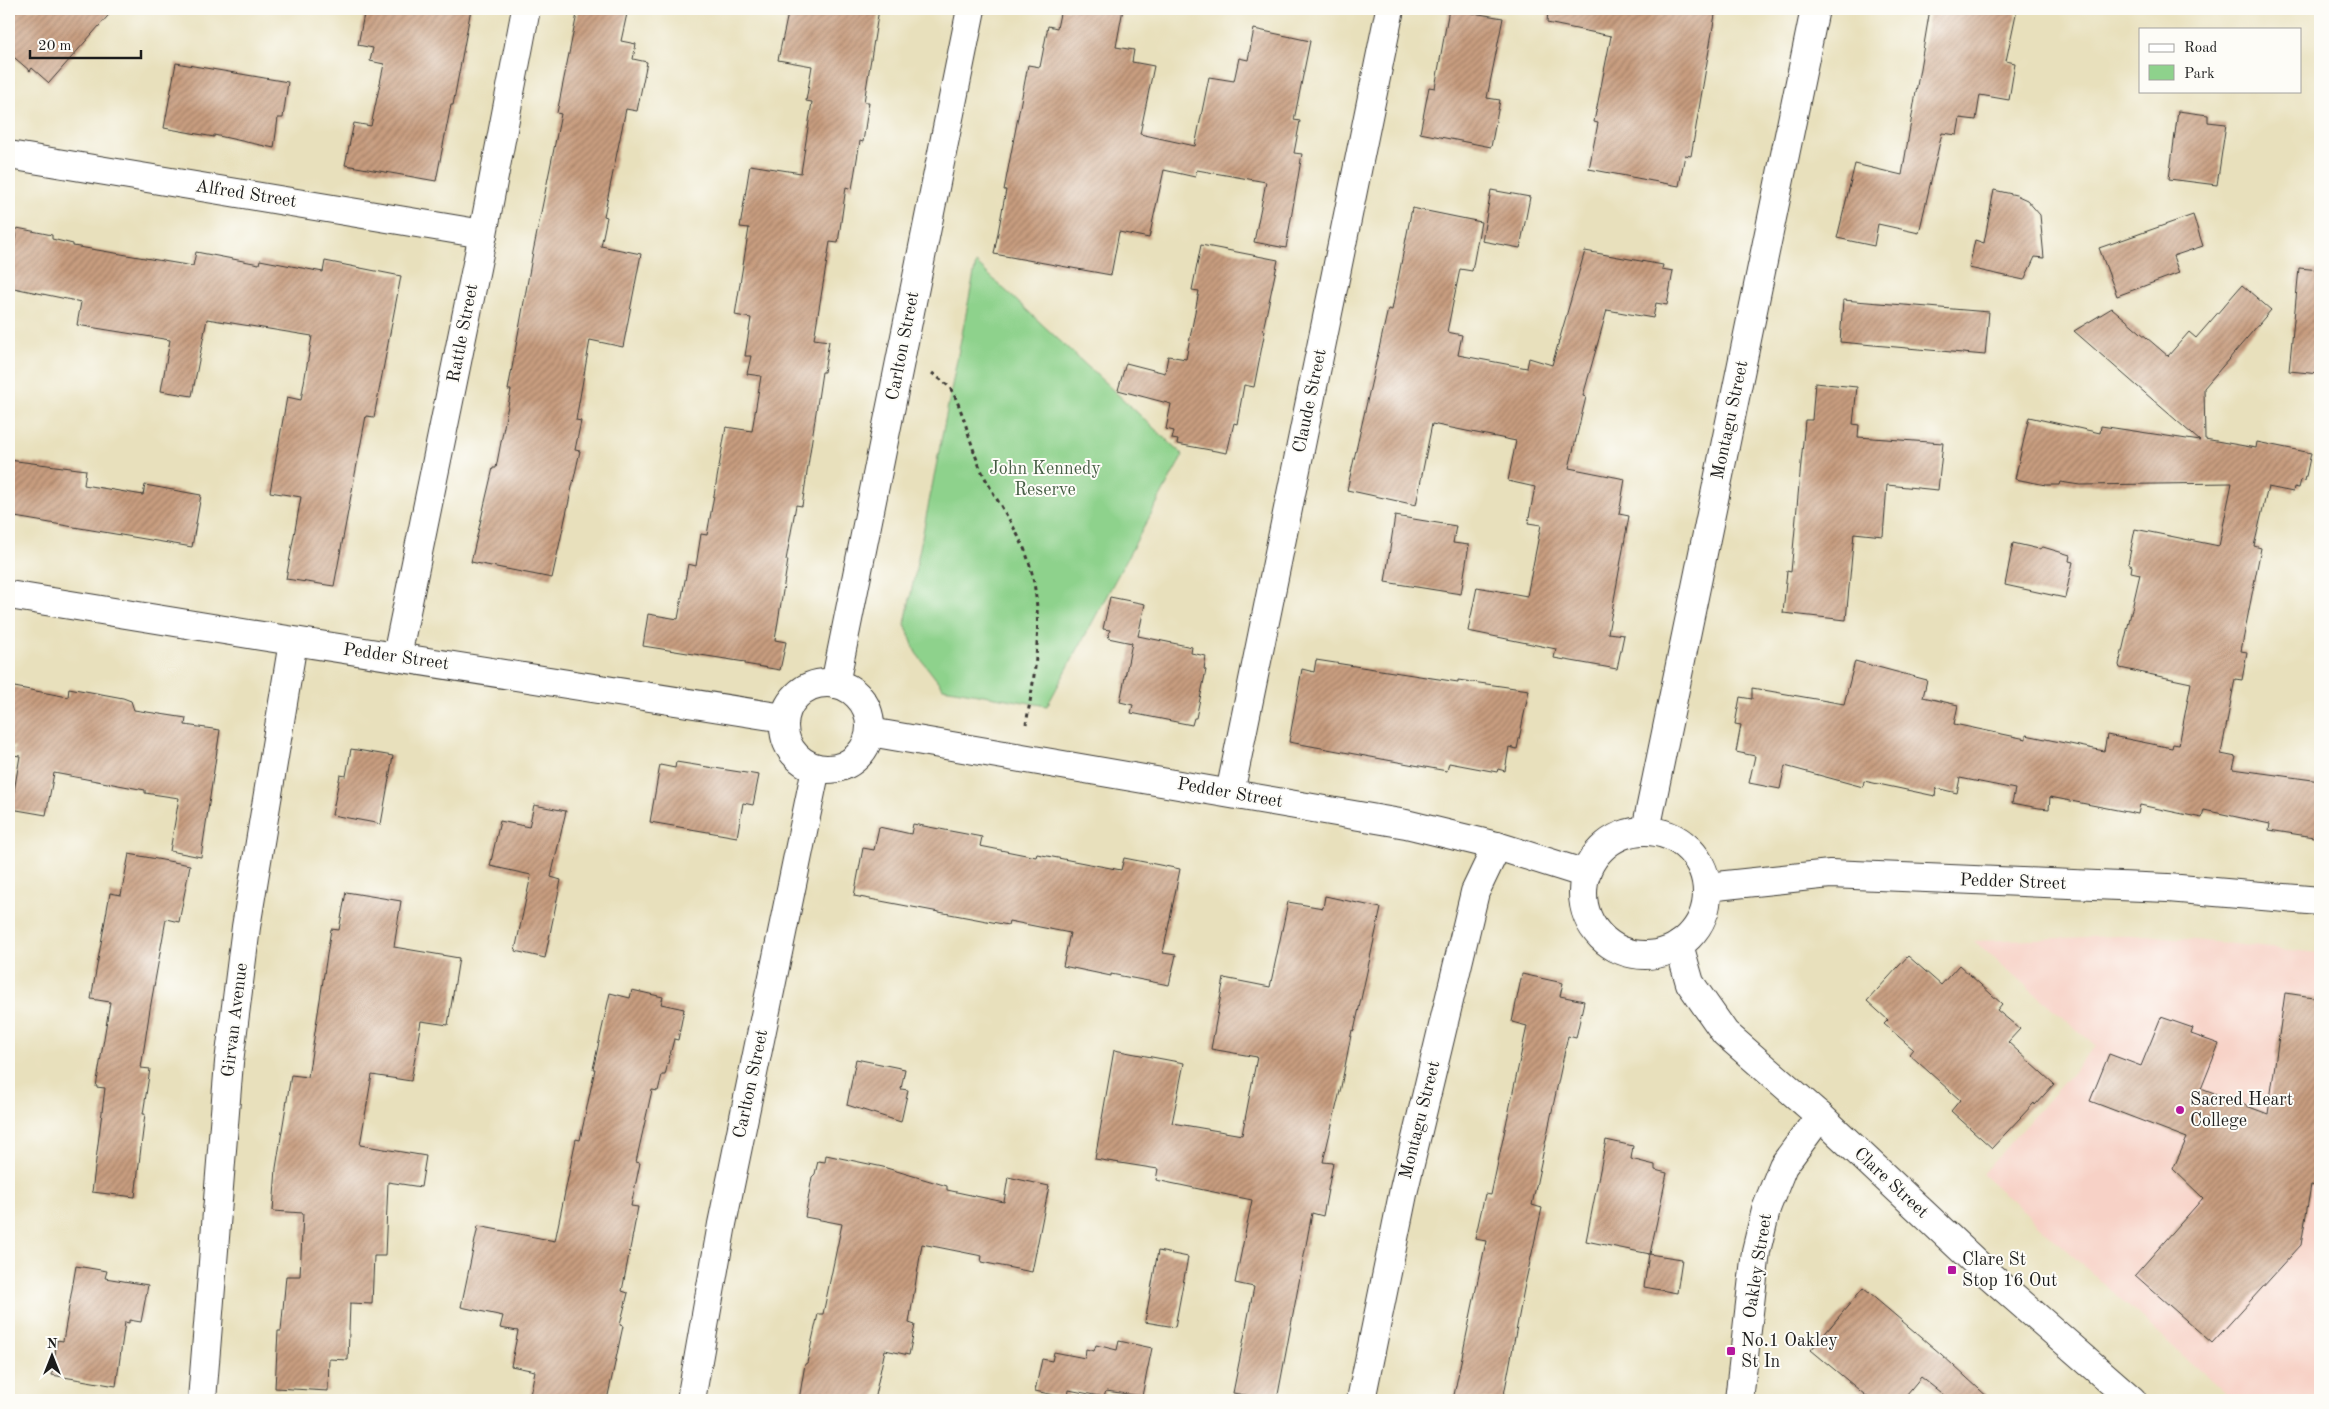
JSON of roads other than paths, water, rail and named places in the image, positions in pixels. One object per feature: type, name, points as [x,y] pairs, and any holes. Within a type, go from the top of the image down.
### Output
[{"type":"street","name":"Rattle Street","points":[[397,656],[483,234],[526,9]]},
{"type":"street","name":"Carlton Street","points":[[835,684],[971,9]]},
{"type":"street","name":"Claude Street","points":[[1230,793],[1390,9]]},
{"type":"street","name":"Montagu Street","points":[[1646,830],[1815,9]]},
{"type":"street","name":"Alfred Street","points":[[9,155],[483,234]]},
{"type":"street","name":"Pedder Street","points":[[9,595],[293,642],[397,656],[784,718]]},
{"type":"street","name":"Girvan Avenue","points":[[202,1400],[229,1062],[246,927],[293,642]]},
{"type":"street","points":[[835,684],[847,688],[858,696],[866,706],[870,719],[870,732],[864,749],[851,762],[828,770],[803,763],[794,754],[786,743],[783,731],[784,718],[787,707],[802,690],[813,685],[835,684]]},
{"type":"street","name":"Pedder Street","points":[[870,732],[1406,824],[1497,846],[1586,874]]},
{"type":"street","name":"Carlton Street","points":[[692,1400],[722,1224],[816,768]]},
{"type":"street","points":[[1646,830],[1664,834],[1680,842],[1693,854],[1702,869],[1707,887],[1706,903],[1701,920],[1691,934],[1679,945],[1661,953],[1642,955],[1624,951],[1607,942],[1594,928],[1585,911],[1582,893],[1586,874],[1594,856],[1609,842],[1626,834],[1646,830]]},
{"type":"street","name":"Montagu Street","points":[[1361,1400],[1404,1189],[1475,892],[1497,846]]},
{"type":"street","name":"Pedder Street","points":[[1707,887],[1830,874],[2168,888],[2320,901]]},
{"type":"street","name":"Clare Street","points":[[1679,945],[1690,984],[1725,1033],[1820,1116],[1989,1275],[2132,1400]]},
{"type":"street","name":"Oakley Street","points":[[1739,1400],[1756,1251],[1767,1206],[1783,1166],[1820,1116]]},
{"type":"place","name":"Sacred Heart College","points":[[2180,1110]]},
{"type":"place","name":"Clare St Stop 16 Out","points":[[1952,1270]]},
{"type":"place","name":"No.1 Oakley St In","points":[[1731,1351]]},
{"type":"park label","name":"John Kennedy Reserve","points":[[1045,479]]}]
